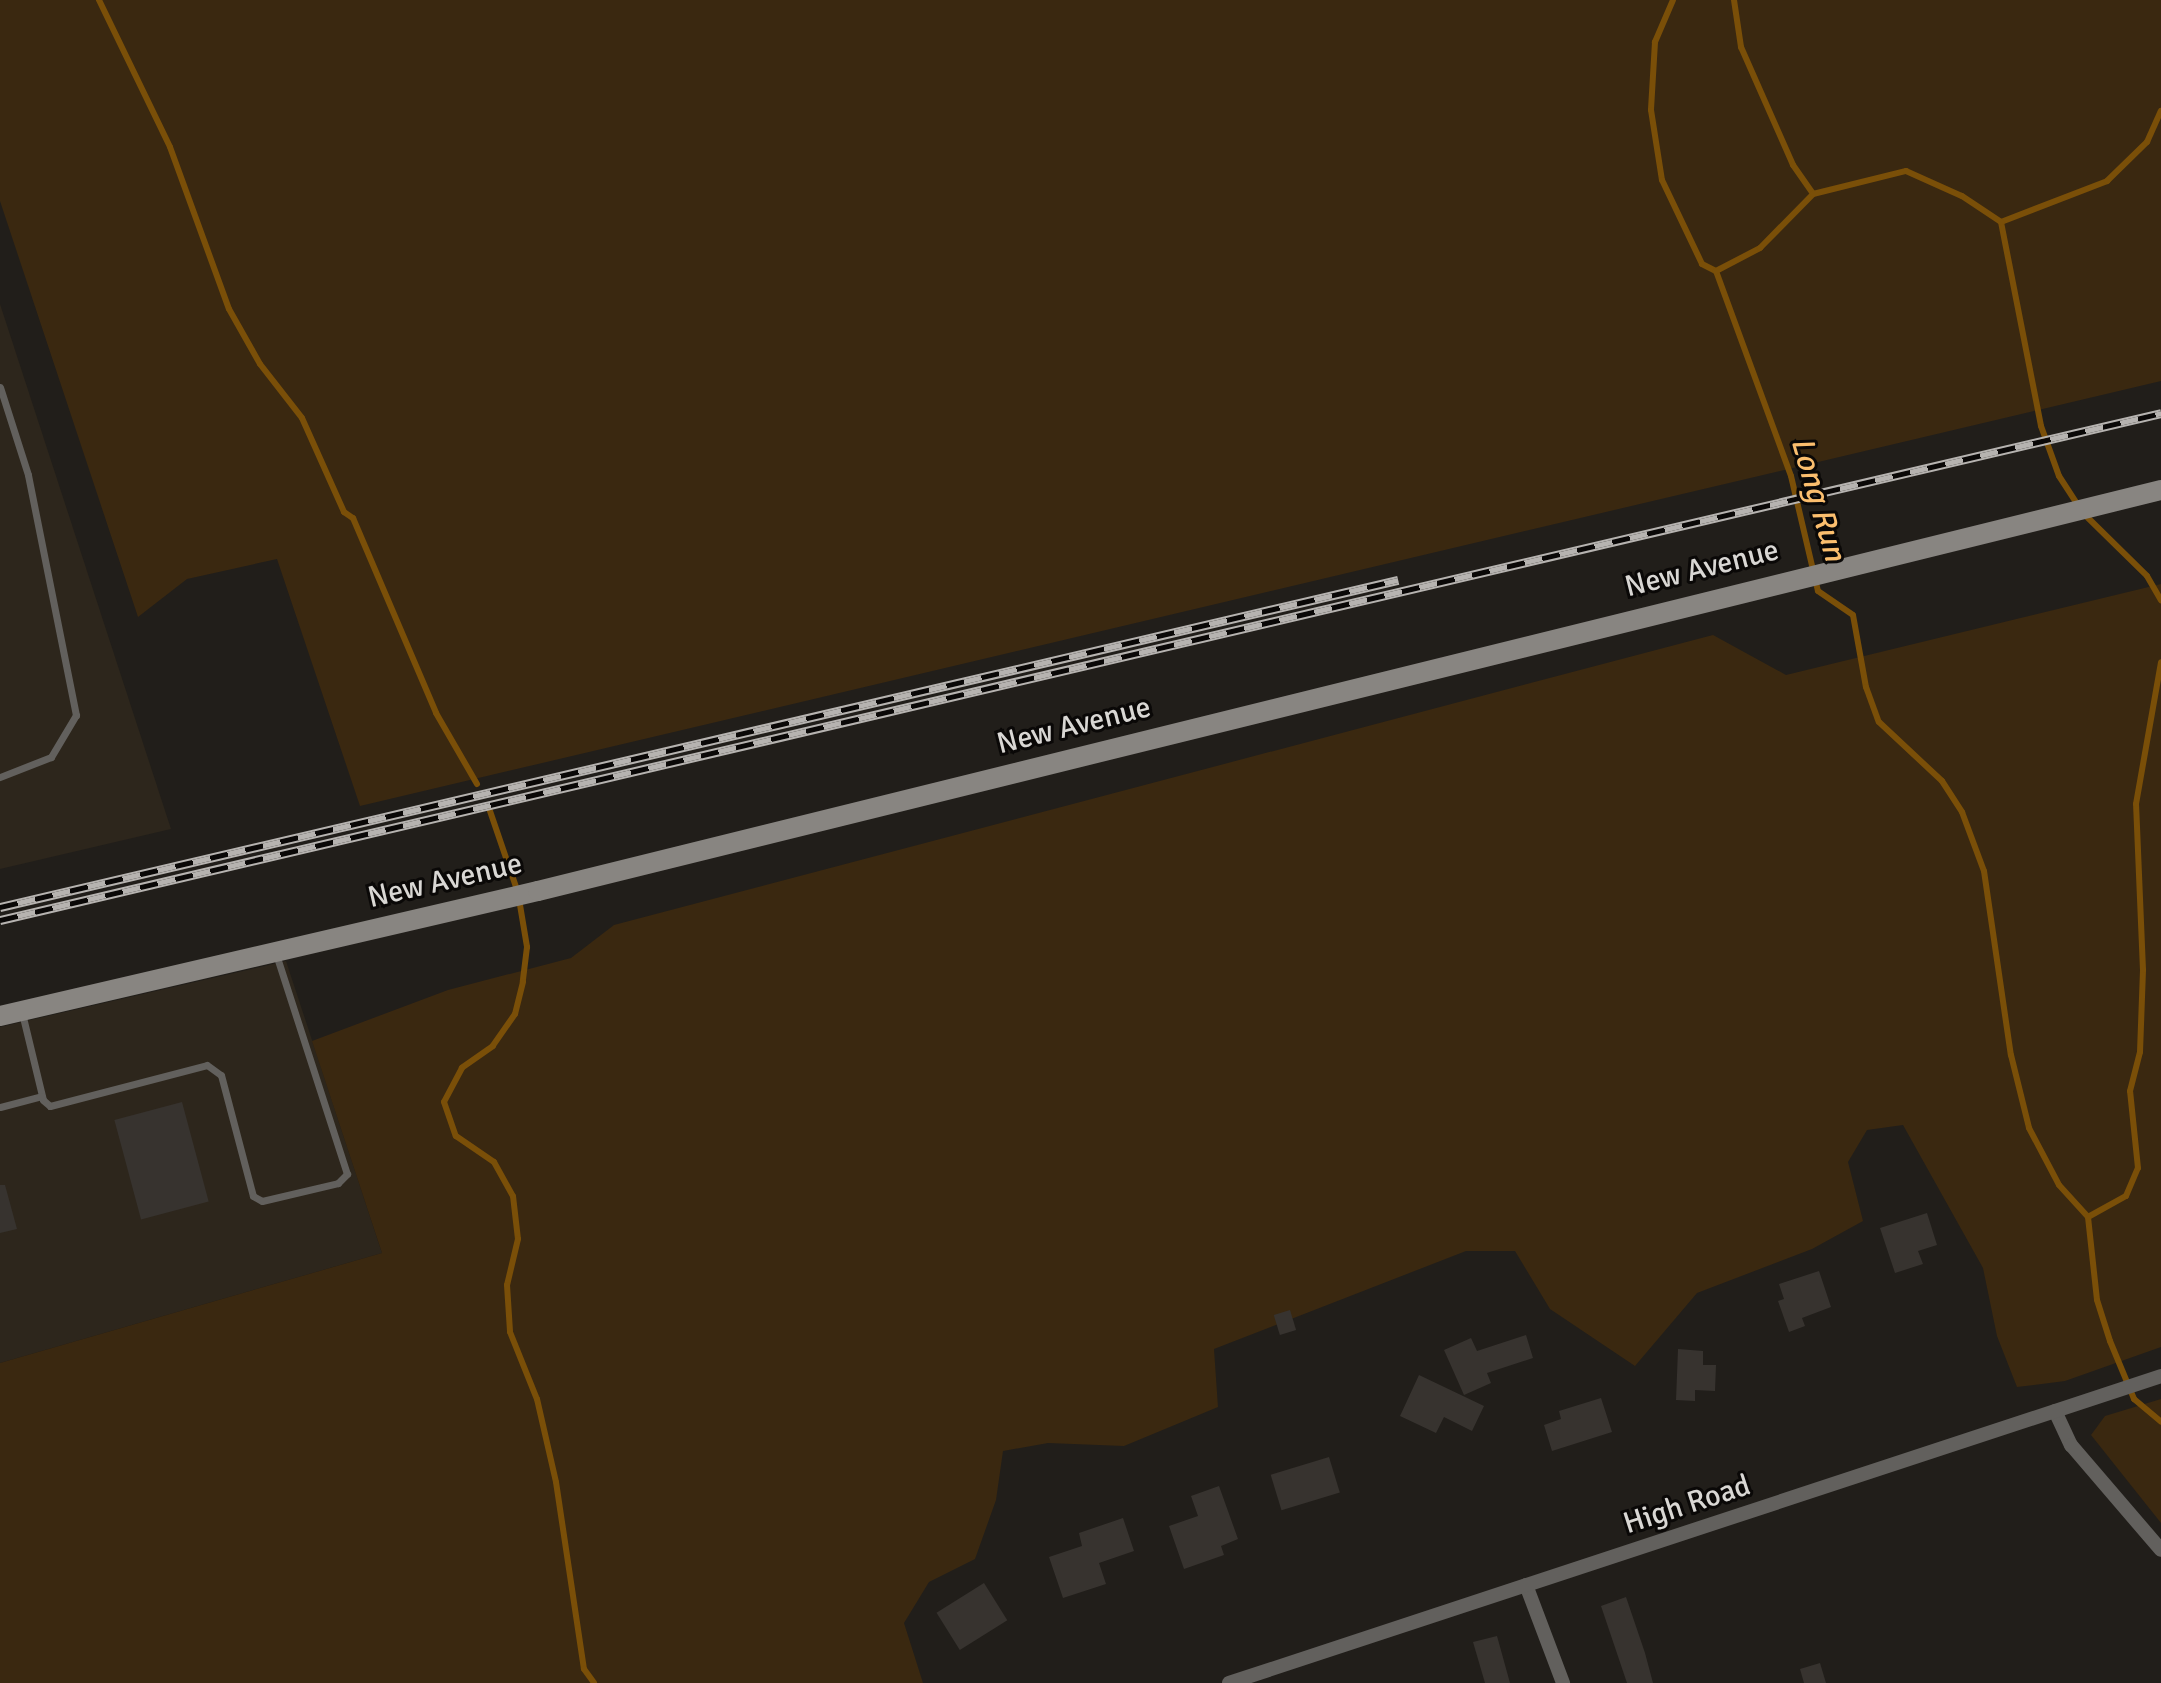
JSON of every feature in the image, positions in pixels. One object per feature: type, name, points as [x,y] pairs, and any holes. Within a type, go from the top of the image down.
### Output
[{"type":"main road","name":"New Avenue","points":[[0,1016],[506,898],[1767,583],[2161,490]]},
{"type":"street","name":"High Road","points":[[1229,1683],[2161,1376]]},
{"type":"street","points":[[2055,1411],[2071,1445],[2161,1550]]},
{"type":"street","points":[[1526,1585],[1563,1683]]},
{"type":"lane","points":[[0,387],[28,475],[76,715],[51,757],[0,777]]},
{"type":"lane","points":[[21,1011],[42,1096],[50,1106],[207,1065],[221,1075],[253,1196],[262,1201],[338,1183],[347,1174],[275,952]]},
{"type":"lane","points":[[0,1107],[42,1096]]},
{"type":"shaded area","points":[[0,0],[2161,0],[2161,381],[360,806],[277,559],[187,579],[138,617],[0,201]]},
{"type":"shaded area","points":[[0,304],[171,829],[0,869]]},
{"type":"shaded area","points":[[2161,584],[2161,1347],[2065,1381],[2017,1387],[1997,1336],[1983,1268],[1903,1125],[1867,1130],[1848,1162],[1863,1221],[1812,1249],[1697,1293],[1635,1366],[1550,1309],[1515,1251],[1466,1251],[1214,1349],[1218,1407],[1124,1446],[1048,1443],[1003,1451],[996,1500],[975,1559],[929,1582],[904,1623],[923,1683],[0,1683],[0,1363],[382,1253],[312,1041],[448,990],[571,958],[614,925],[1713,635],[1786,675]]},
{"type":"shaded area","points":[[286,961],[382,1253],[0,1363],[0,1027]]},
{"type":"shaded area","points":[[2161,1399],[2161,1523],[2091,1435],[2105,1416]]},
{"type":"building","points":[[182,1102],[209,1201],[141,1220],[114,1120]]},
{"type":"building","points":[[0,1185],[5,1185],[17,1229],[0,1233]]},
{"type":"building","points":[[1927,1213],[1937,1245],[1918,1251],[1923,1264],[1895,1273],[1880,1228]]},
{"type":"building","points":[[1819,1271],[1831,1307],[1802,1318],[1805,1326],[1789,1332],[1778,1301],[1784,1299],[1779,1284]]},
{"type":"building","points":[[1290,1310],[1296,1330],[1280,1335],[1274,1315]]},
{"type":"building","points":[[1526,1335],[1533,1358],[1487,1373],[1491,1383],[1464,1395],[1444,1350],[1471,1338],[1477,1351]]},
{"type":"building","points":[[1678,1349],[1703,1351],[1703,1365],[1716,1365],[1715,1391],[1695,1390],[1695,1401],[1676,1400]]},
{"type":"building","points":[[1419,1375],[1484,1406],[1472,1431],[1444,1417],[1436,1433],[1400,1416]]},
{"type":"building","points":[[1601,1398],[1612,1432],[1552,1451],[1544,1425],[1561,1419],[1559,1411]]},
{"type":"building","points":[[1329,1457],[1340,1492],[1281,1510],[1271,1475]]},
{"type":"building","points":[[1219,1486],[1238,1539],[1221,1546],[1224,1555],[1184,1569],[1169,1526],[1198,1516],[1191,1496]]},
{"type":"building","points":[[1123,1518],[1134,1551],[1099,1563],[1106,1584],[1063,1598],[1049,1557],[1082,1546],[1079,1533]]},
{"type":"building","points":[[984,1583],[1007,1620],[960,1650],[937,1613]]},
{"type":"building","points":[[1626,1597],[1653,1683],[1627,1683],[1601,1606]]},
{"type":"building","points":[[1497,1636],[1510,1683],[1485,1683],[1473,1642]]},
{"type":"building","points":[[1820,1663],[1826,1683],[1804,1683],[1800,1669]]},
{"type":"waterway","points":[[99,0],[170,147],[229,309],[260,364],[302,418],[344,512],[353,518],[436,713],[477,784]]},
{"type":"waterway","name":"Long Run","points":[[1673,0],[1655,42],[1651,110],[1662,180],[1702,264],[1716,271],[1791,476],[1818,591],[1853,615],[1866,687],[1879,722],[1942,781],[1962,812],[1984,871],[2011,1055],[2029,1128],[2059,1185],[2088,1217]]},
{"type":"waterway","points":[[1734,0],[1741,47],[1793,165],[1813,194]]},
{"type":"waterway","points":[[2001,222],[2107,181],[2147,142],[2161,111]]},
{"type":"waterway","points":[[1716,271],[1760,248],[1813,194],[1906,171],[1962,196],[2001,222]]},
{"type":"waterway","points":[[2001,222],[2041,426],[2059,476],[2078,505]]},
{"type":"waterway","points":[[2084,514],[2147,576],[2161,600]]},
{"type":"waterway","points":[[2088,1217],[2126,1196],[2138,1168],[2130,1091],[2140,1052],[2143,970],[2136,804],[2161,662]]},
{"type":"waterway","points":[[490,811],[518,893],[527,947],[523,982],[515,1014],[493,1046],[462,1068],[444,1102],[456,1136],[494,1162],[513,1196],[518,1239],[507,1285],[510,1332],[537,1399],[556,1482],[584,1669],[594,1683]]},
{"type":"waterway","name":"Long Run","points":[[2088,1217],[2097,1300],[2110,1341],[2134,1399],[2161,1422]]},
{"type":"railway","points":[[0,920],[2161,413]]},
{"type":"railway","points":[[0,907],[1398,580]]}]
